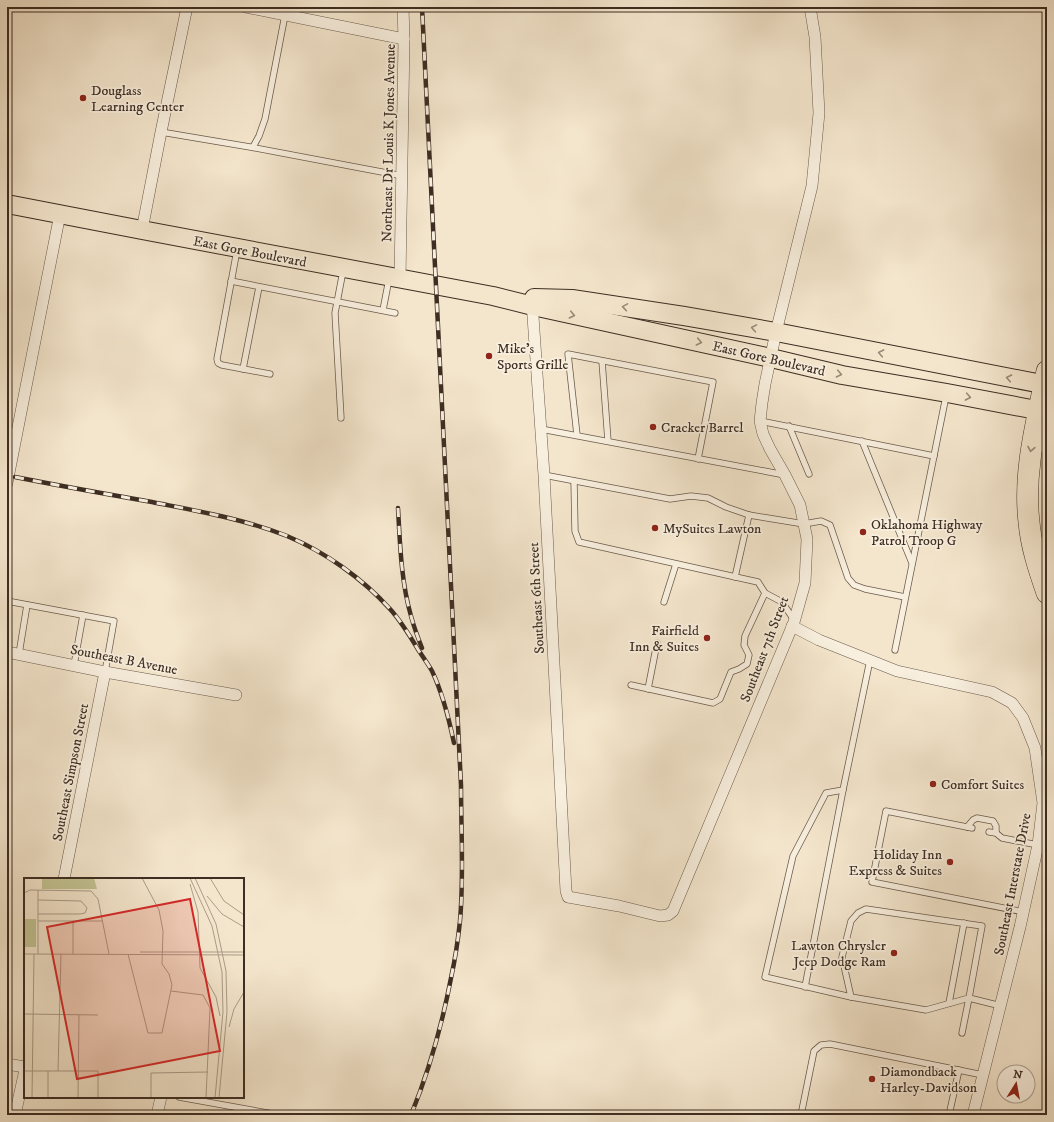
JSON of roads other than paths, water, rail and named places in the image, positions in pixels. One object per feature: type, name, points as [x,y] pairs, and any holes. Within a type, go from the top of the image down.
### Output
[{"type":"highway","points":[[1046,380],[1043,411],[1029,461],[1027,502],[1033,546],[1047,593]]},
{"type":"main road","name":"East Gore Boulevard","points":[[7,204],[395,278],[532,302],[842,375],[1043,411]]},
{"type":"main road","name":"East Gore Boulevard","points":[[532,302],[572,299],[776,332],[952,366],[1046,380]]},
{"type":"main road","points":[[947,393],[952,366]]},
{"type":"street","points":[[142,230],[187,7]]},
{"type":"street","points":[[246,7],[404,39]]},
{"type":"street","name":"Northeast Dr Louis K Jones Avenue","points":[[395,278],[402,176],[403,7]]},
{"type":"street","name":"Southeast 7th Street","points":[[660,916],[668,915],[673,911],[793,624],[805,583],[807,539],[800,505],[766,439],[760,421],[763,396],[776,332],[812,186],[819,113],[815,37],[810,7]]},
{"type":"street","points":[[7,484],[60,214]]},
{"type":"street","name":"Southeast 6th Street","points":[[532,302],[544,475],[566,891],[568,896],[660,916]]},
{"type":"street","name":"Southeast Interstate Drive","points":[[793,624],[818,640],[897,670],[992,692],[1012,703],[1023,718],[1035,748],[1043,802],[1038,845],[1024,912],[973,1115]]},
{"type":"street","name":"Southeast B Avenue","points":[[7,652],[105,672],[236,695]]},
{"type":"street","name":"Southeast Simpson Street","points":[[64,878],[105,672]]},
{"type":"street","points":[[7,1064],[24,1069]]},
{"type":"street","points":[[15,1115],[24,1074]]},
{"type":"street","points":[[157,1115],[161,1098]]},
{"type":"lane","points":[[253,147],[265,119],[284,15]]},
{"type":"lane","points":[[161,132],[253,147],[402,176]]},
{"type":"lane","points":[[238,248],[217,359],[218,363],[270,374]]},
{"type":"lane","points":[[341,418],[335,313],[344,268]]},
{"type":"lane","points":[[383,310],[395,278]]},
{"type":"lane","points":[[231,281],[395,313]]},
{"type":"lane","points":[[244,369],[259,286]]},
{"type":"lane","points":[[577,436],[568,354],[713,382],[698,459]]},
{"type":"lane","points":[[602,361],[608,441]]},
{"type":"lane","points":[[895,650],[947,393]]},
{"type":"lane","points":[[760,421],[934,456]]},
{"type":"lane","points":[[789,426],[810,474]]},
{"type":"lane","points":[[541,428],[785,475]]},
{"type":"lane","points":[[862,441],[912,563]]},
{"type":"lane","points":[[544,475],[670,499],[691,496],[708,498],[726,507],[749,514],[804,524],[820,521],[830,525],[848,578],[854,585],[865,589],[906,597]]},
{"type":"lane","points":[[574,481],[575,531],[579,542],[758,582],[765,593],[782,602],[793,624]]},
{"type":"lane","points":[[735,577],[749,514]]},
{"type":"lane","points":[[664,602],[676,564]]},
{"type":"lane","points":[[631,685],[714,703],[720,699],[731,672],[747,664],[748,654],[744,645],[745,636],[765,593]]},
{"type":"lane","points":[[7,601],[114,621],[105,672]]},
{"type":"lane","points":[[19,654],[27,604]]},
{"type":"lane","points":[[74,665],[83,615]]},
{"type":"lane","points":[[648,689],[657,644]]},
{"type":"lane","points":[[805,986],[870,660]]},
{"type":"lane","points":[[843,790],[826,793],[793,856],[765,977],[851,997],[926,1010],[969,998],[1001,1006]]},
{"type":"lane","points":[[996,833],[996,826],[993,822],[977,818],[973,820],[969,827],[886,811],[872,882],[1024,912]]},
{"type":"lane","points":[[989,832],[996,833],[1002,838],[1038,845]]},
{"type":"lane","points":[[851,997],[842,957],[851,921],[858,913],[866,909],[982,926],[962,1033]]},
{"type":"lane","points":[[949,1003],[964,923]]},
{"type":"lane","points":[[801,1115],[814,1051],[821,1045],[830,1044],[983,1075]]},
{"type":"lane","points":[[949,1115],[959,1070]]},
{"type":"lane","points":[[185,1098],[279,1115]]},
{"type":"railway","points":[[411,1115],[429,1065],[447,996],[459,928],[462,870],[461,785],[422,7]]},
{"type":"railway","points":[[15,477],[152,502],[237,520],[287,536],[329,558],[355,576],[379,598],[390,609],[405,629],[436,680],[445,707],[454,743]]},
{"type":"railway","points":[[398,508],[405,589],[412,620],[422,648]]},
{"type":"place","name":"Douglass Learning Center","points":[[83,98]]},
{"type":"place","name":"Mike's Sports Grille","points":[[489,356]]},
{"type":"place","name":"Cracker Barrel","points":[[653,427]]},
{"type":"place","name":"MySuites Lawton","points":[[655,528]]},
{"type":"place","name":"Oklahoma Highway Patrol Troop G","points":[[863,532]]},
{"type":"place","name":"Fairfield Inn & Suites","points":[[707,638]]},
{"type":"place","name":"Comfort Suites","points":[[933,784]]},
{"type":"place","name":"Holiday Inn Express & Suites","points":[[950,862]]},
{"type":"place","name":"Lawton Chrysler Jeep Dodge Ram","points":[[894,953]]},
{"type":"place","name":"Diamondback Harley-Davidson","points":[[872,1079]]}]
